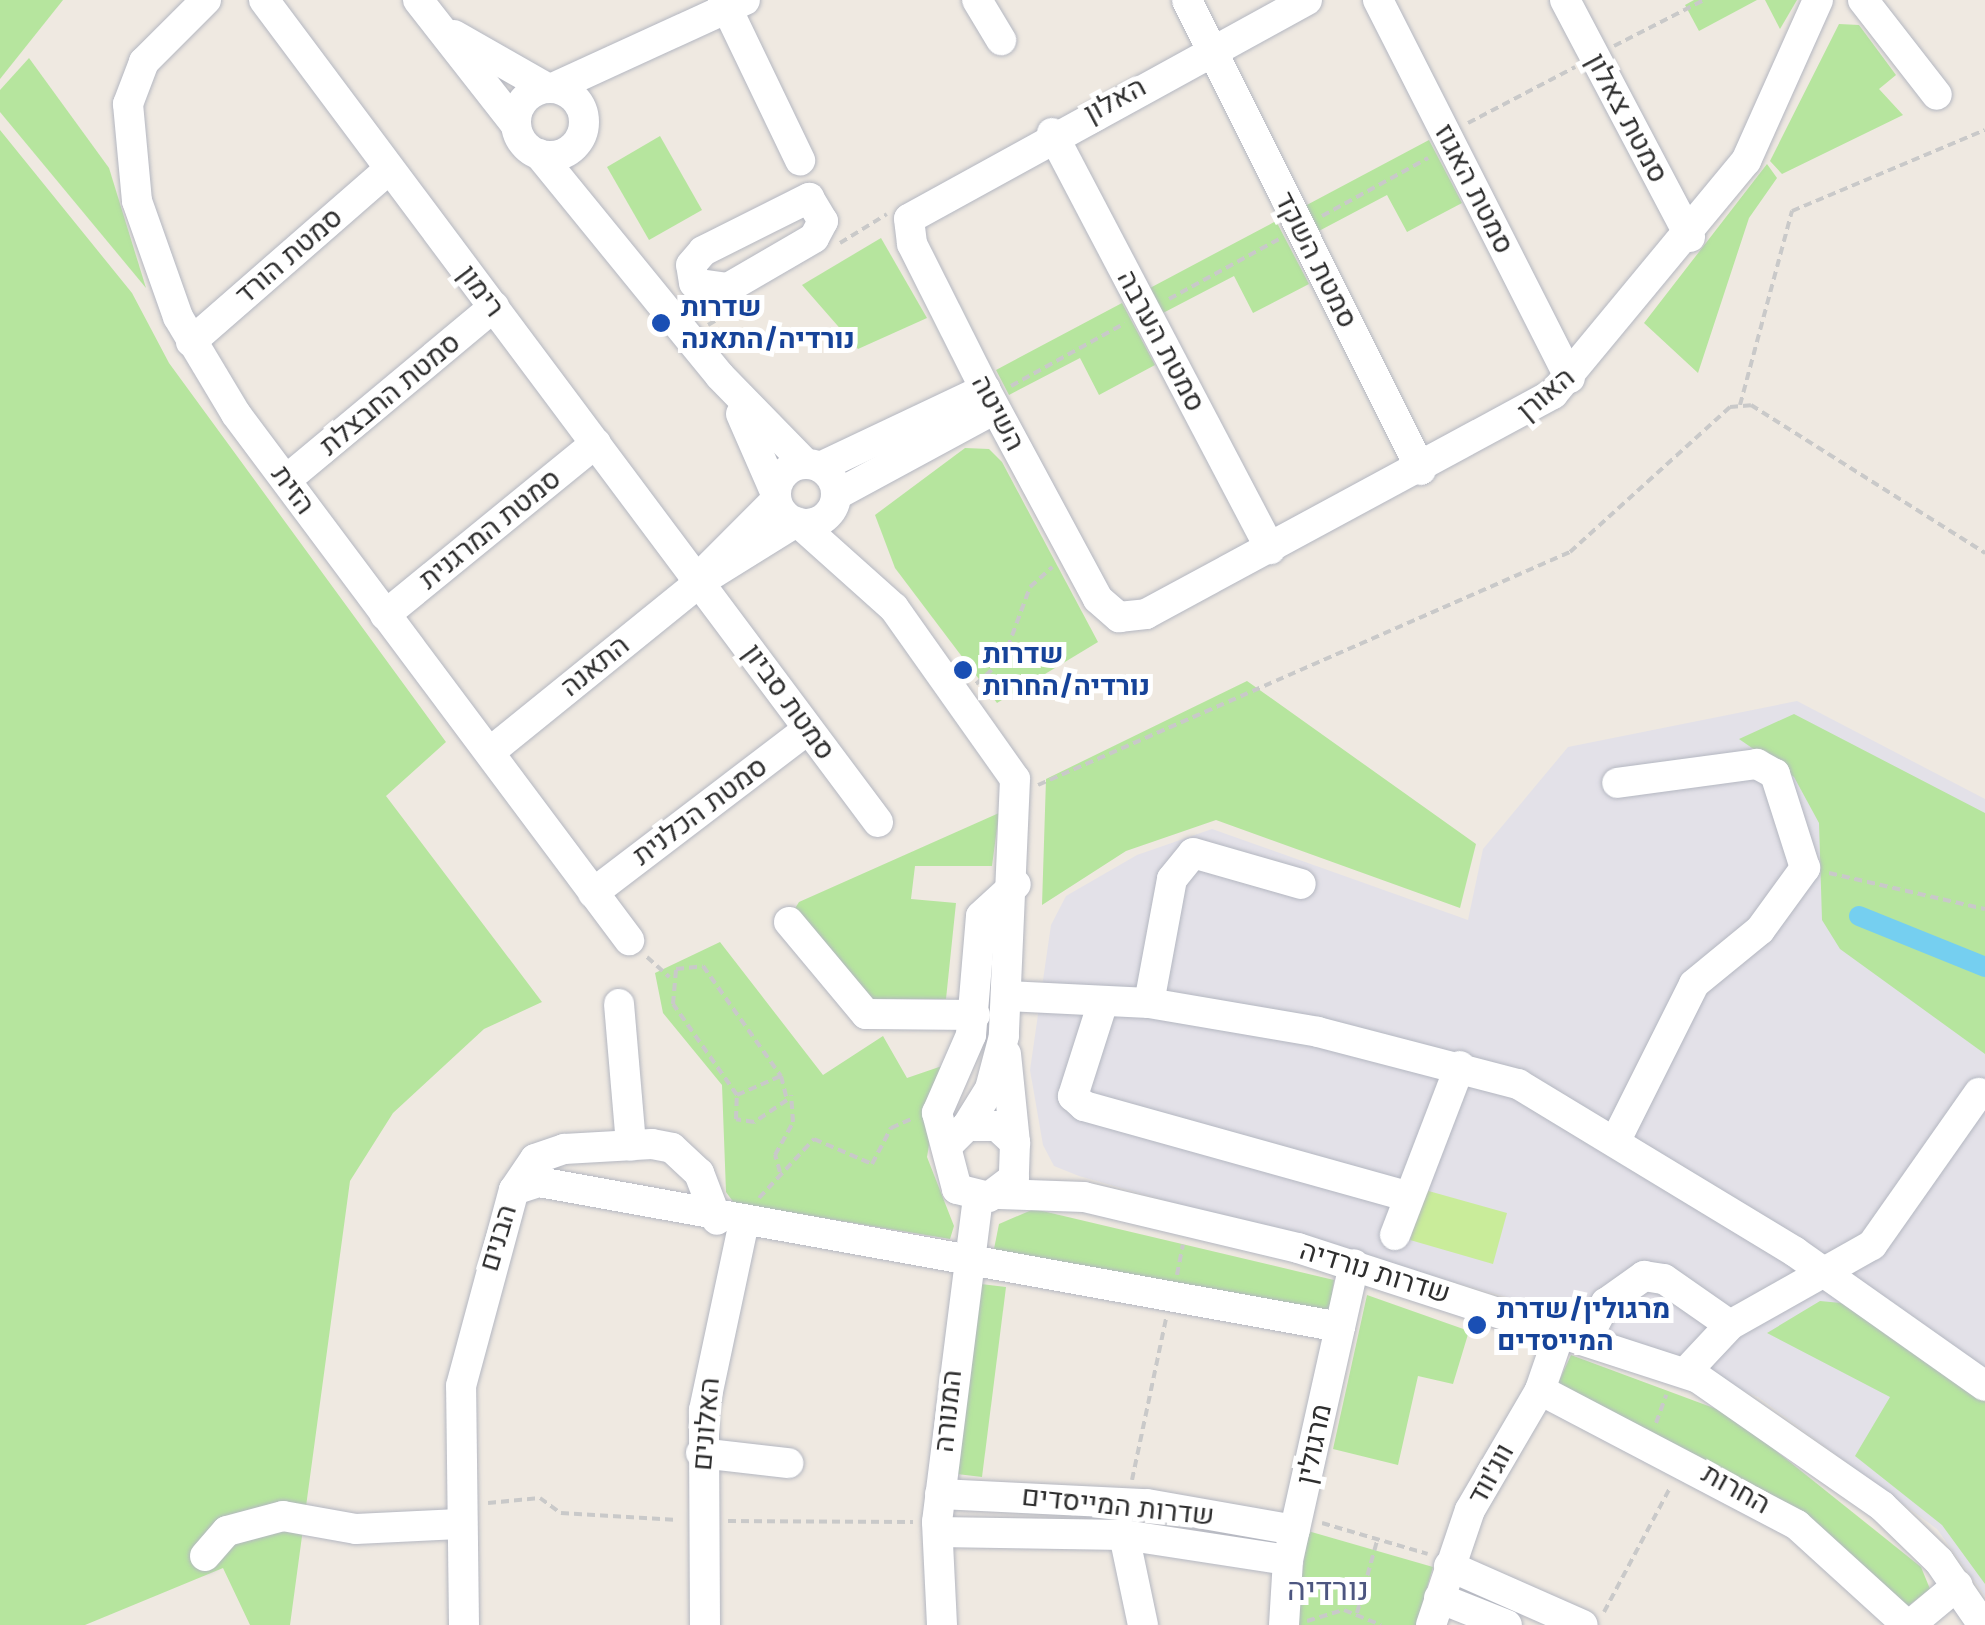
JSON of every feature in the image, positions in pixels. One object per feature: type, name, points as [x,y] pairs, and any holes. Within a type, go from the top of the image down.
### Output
[{"type":"street","name":"הזית","points":[[206,0],[144,62],[128,104],[137,201],[191,342],[384,615],[628,940]]},
{"type":"street","name":"רימון","points":[[264,0],[700,581]]},
{"type":"street","points":[[976,0],[1001,40]]},
{"type":"street","name":"סמטת השקד","points":[[1187,0],[1421,470]]},
{"type":"street","name":"האלון","points":[[925,203],[1308,0]]},
{"type":"street","name":"סמטת האגוז","points":[[1378,0],[1570,378]]},
{"type":"street","name":"סמטת צאלון","points":[[1565,0],[1690,237]]},
{"type":"street","name":"האורן","points":[[1119,617],[1146,614],[1421,470],[1528,413],[1570,378],[1690,237],[1762,136],[1818,0]]},
{"type":"street","points":[[1862,0],[1937,95]]},
{"type":"street","points":[[516,125],[524,100],[620,63],[732,3],[800,160]]},
{"type":"street","points":[[425,9],[550,88],[572,96],[583,128],[585,169],[615,239]]},
{"type":"street","points":[[425,9],[516,125],[615,239],[720,376],[813,466],[835,498],[894,608],[1007,760],[1018,794],[1016,884],[1004,1036],[990,1089],[957,1136],[949,1180],[989,1196]]},
{"type":"street","points":[[540,154],[569,149],[620,63]]},
{"type":"street","name":"סמטת הערבה","points":[[1052,133],[1270,549]]},
{"type":"street","name":"סמטת הורד","points":[[191,342],[388,170]]},
{"type":"street","points":[[633,267],[665,270],[793,200],[816,204],[820,234],[728,288],[705,309],[697,348]]},
{"type":"street","name":"השיטה","points":[[925,203],[906,230],[990,398],[1076,556],[1119,617]]},
{"type":"street","points":[[696,256],[694,283],[728,288]]},
{"type":"street","name":"סמטת החבצלת","points":[[286,480],[494,307]]},
{"type":"street","points":[[720,376],[787,510],[894,608]]},
{"type":"street","points":[[787,510],[781,476],[990,398]]},
{"type":"street","points":[[787,510],[818,521],[835,498],[990,398]]},
{"type":"street","name":"סמטת המרגנית","points":[[384,615],[596,443]]},
{"type":"street","name":"התאנה","points":[[490,752],[787,510]]},
{"type":"street","name":"סמטת סביון","points":[[700,581],[878,822]]},
{"type":"street","name":"סמטת הכלנית","points":[[593,893],[808,728]]},
{"type":"street","points":[[1616,1140],[1694,984],[1760,930],[1805,868],[1775,774],[1757,764],[1618,782]]},
{"type":"street","points":[[1149,1003],[1172,879],[1192,853],[1300,884]]},
{"type":"street","points":[[957,1136],[938,1114],[974,1014],[981,916],[1016,884]]},
{"type":"street","points":[[789,922],[866,1014],[974,1014]]},
{"type":"street","points":[[1007,996],[1149,1003],[1460,1066],[1550,1098],[1824,1274],[1985,1386]]},
{"type":"street","points":[[1103,1002],[1073,1096],[1084,1106],[1403,1196]]},
{"type":"street","points":[[620,1004],[631,1145]]},
{"type":"street","points":[[1004,1036],[1017,1149]]},
{"type":"street","points":[[1395,1234],[1403,1196],[1426,1170],[1460,1066]]},
{"type":"street","points":[[1680,1372],[1730,1325],[1824,1274],[1890,1228],[1979,1094]]},
{"type":"street","name":"שדרות נורדיה","points":[[957,1136],[997,1126],[1039,1178],[1084,1197],[1354,1264],[1574,1333],[1680,1372],[1840,1472],[1958,1585],[1983,1625]]},
{"type":"street","points":[[514,1190],[535,1159],[631,1145],[672,1148],[738,1217]]},
{"type":"street","name":"המנורה","points":[[942,1625],[940,1494],[966,1264],[989,1196],[1017,1149]]},
{"type":"street","name":"הבנים","points":[[464,1625],[458,1524],[461,1386],[514,1190],[539,1182],[738,1217],[966,1264]]},
{"type":"street","name":"שדרות נורדיה","points":[[989,1196],[1084,1197]]},
{"type":"street","name":"האלונים","points":[[705,1625],[701,1453],[708,1372],[738,1217]]},
{"type":"street","points":[[966,1264],[1340,1328]]},
{"type":"street","name":"מרגולין","points":[[1284,1625],[1294,1535],[1354,1264]]},
{"type":"street","name":"ווג'ווד","points":[[1435,1611],[1450,1564],[1492,1466],[1574,1333],[1606,1303],[1644,1276],[1664,1279],[1730,1325]]},
{"type":"street","name":"החרות","points":[[1540,1390],[1649,1442],[1797,1525],[1909,1625]]},
{"type":"street","points":[[701,1453],[788,1463]]},
{"type":"street","name":"שדרות המייסדים","points":[[940,1494],[1128,1502],[1294,1535]]},
{"type":"street","points":[[205,1556],[227,1531],[283,1516],[356,1529],[458,1524]]},
{"type":"street","name":"שדרות המייסדים","points":[[938,1532],[1294,1535]]},
{"type":"street","points":[[1124,1536],[1143,1625]]},
{"type":"street","points":[[1450,1564],[1582,1625]]},
{"type":"street","points":[[1909,1625],[1958,1585]]},
{"type":"street","points":[[1435,1611],[1507,1625]]},
{"type":"path","points":[[1018,794],[1570,552],[1740,406],[1792,211],[1985,130]]},
{"type":"path","points":[[990,398],[1452,145]]},
{"type":"path","points":[[1740,406],[1752,405],[1985,552]]},
{"type":"path","points":[[962,698],[1002,660],[1040,572],[1076,556]]},
{"type":"path","points":[[1805,868],[1985,908]]},
{"type":"path","points":[[628,940],[669,977],[672,1004],[736,1095]]},
{"type":"path","points":[[669,977],[687,964],[704,966],[790,1090],[793,1122],[774,1155],[780,1172]]},
{"type":"path","points":[[781,1076],[736,1095],[731,1111],[745,1123],[780,1106],[790,1090]]},
{"type":"path","points":[[738,1217],[814,1139],[872,1164],[899,1121],[938,1114]]},
{"type":"path","points":[[1128,1502],[1188,1221]]},
{"type":"path","points":[[1649,1442],[1680,1372]]},
{"type":"path","points":[[1597,1625],[1684,1461]]},
{"type":"path","points":[[1294,1535],[1378,1539],[1450,1564]]},
{"type":"path","points":[[1357,1613],[1378,1539]]},
{"type":"path","points":[[1294,1625],[1357,1613],[1381,1625]]},
{"type":"shaded area","points":[[1797,701],[1985,799],[1985,1596],[1937,1529],[1758,1397],[1556,1311],[1079,1176],[1054,1166],[1043,1145],[1030,1070],[1051,925],[1066,896],[1137,855],[1212,829],[1468,920],[1483,849],[1568,747]]},
{"type":"green space","points":[[0,0],[63,0],[0,79]]},
{"type":"green space","points":[[1694,0],[1757,0],[1699,31],[1685,5]]},
{"type":"green space","points":[[1765,0],[1797,0],[1780,29]]},
{"type":"green space","points":[[1839,24],[1859,25],[1896,75],[1879,89],[1903,115],[1782,174],[1770,161]]},
{"type":"green space","points":[[29,58],[109,168],[146,288],[0,112],[0,90]]},
{"type":"green space","points":[[0,130],[132,293],[169,363],[446,742],[386,796],[542,1002],[484,1029],[393,1113],[350,1181],[290,1625],[250,1625],[223,1568],[85,1625],[0,1625]]},
{"type":"green space","points":[[660,136],[702,210],[649,240],[607,167]]},
{"type":"green space","points":[[1429,140],[1462,203],[1407,232],[1387,195],[1317,232],[1303,207]]},
{"type":"green space","points":[[1767,164],[1777,178],[1749,218],[1698,373],[1644,323]]},
{"type":"green space","points":[[1276,221],[1309,284],[1253,313],[1234,276],[1163,313],[1150,288]]},
{"type":"green space","points":[[881,238],[927,318],[858,349],[802,285]]},
{"type":"green space","points":[[1122,303],[1155,365],[1099,395],[1080,358],[1009,395],[996,370]]},
{"type":"green space","points":[[965,448],[989,449],[1002,462],[1098,642],[997,703],[895,568],[875,515]]},
{"type":"green space","points":[[1247,681],[1476,844],[1460,908],[1216,820],[1126,851],[1042,905],[1046,779]]},
{"type":"green space","points":[[1794,714],[1985,813],[1985,1054],[1840,949],[1822,920],[1819,823],[1794,777],[1739,739]]},
{"type":"green space","points":[[999,813],[992,866],[915,866],[911,899],[956,903],[946,999],[870,999],[794,910],[799,902]]},
{"type":"green space","points":[[720,942],[823,1075],[883,1036],[907,1078],[942,1066],[927,1157],[954,1226],[950,1239],[734,1203],[726,1192],[722,1085],[663,1013],[655,973]]},
{"type":"green space","points":[[1425,1190],[1507,1213],[1493,1264],[1410,1240]]},
{"type":"green space","points":[[1034,1209],[1334,1280],[1329,1315],[992,1259],[999,1224]]},
{"type":"green space","points":[[981,1284],[1006,1287],[982,1477],[957,1474]]},
{"type":"green space","points":[[1367,1295],[1469,1331],[1453,1384],[1418,1376],[1398,1465],[1333,1449]]},
{"type":"green space","points":[[1820,1301],[1841,1303],[1985,1399],[1985,1584],[1942,1525],[1855,1456],[1890,1397],[1767,1333]]},
{"type":"green space","points":[[1571,1355],[1730,1414],[1921,1567],[1930,1589],[1903,1610],[1556,1388]]},
{"type":"green space","points":[[1308,1531],[1433,1567],[1416,1625],[1295,1625]]},
{"type":"waterway","points":[[1859,916],[1985,967]]},
{"type":"place","name":"שדרות נורדיה/התאנה","points":[[661,323]]},
{"type":"place","name":"שדרות נורדיה/החרות","points":[[963,670]]},
{"type":"place","name":"מרגולין/שדרת המייסדים","points":[[1477,1325]]},
{"type":"district","name":"נורדיה","points":[[1328,1589]]}]
